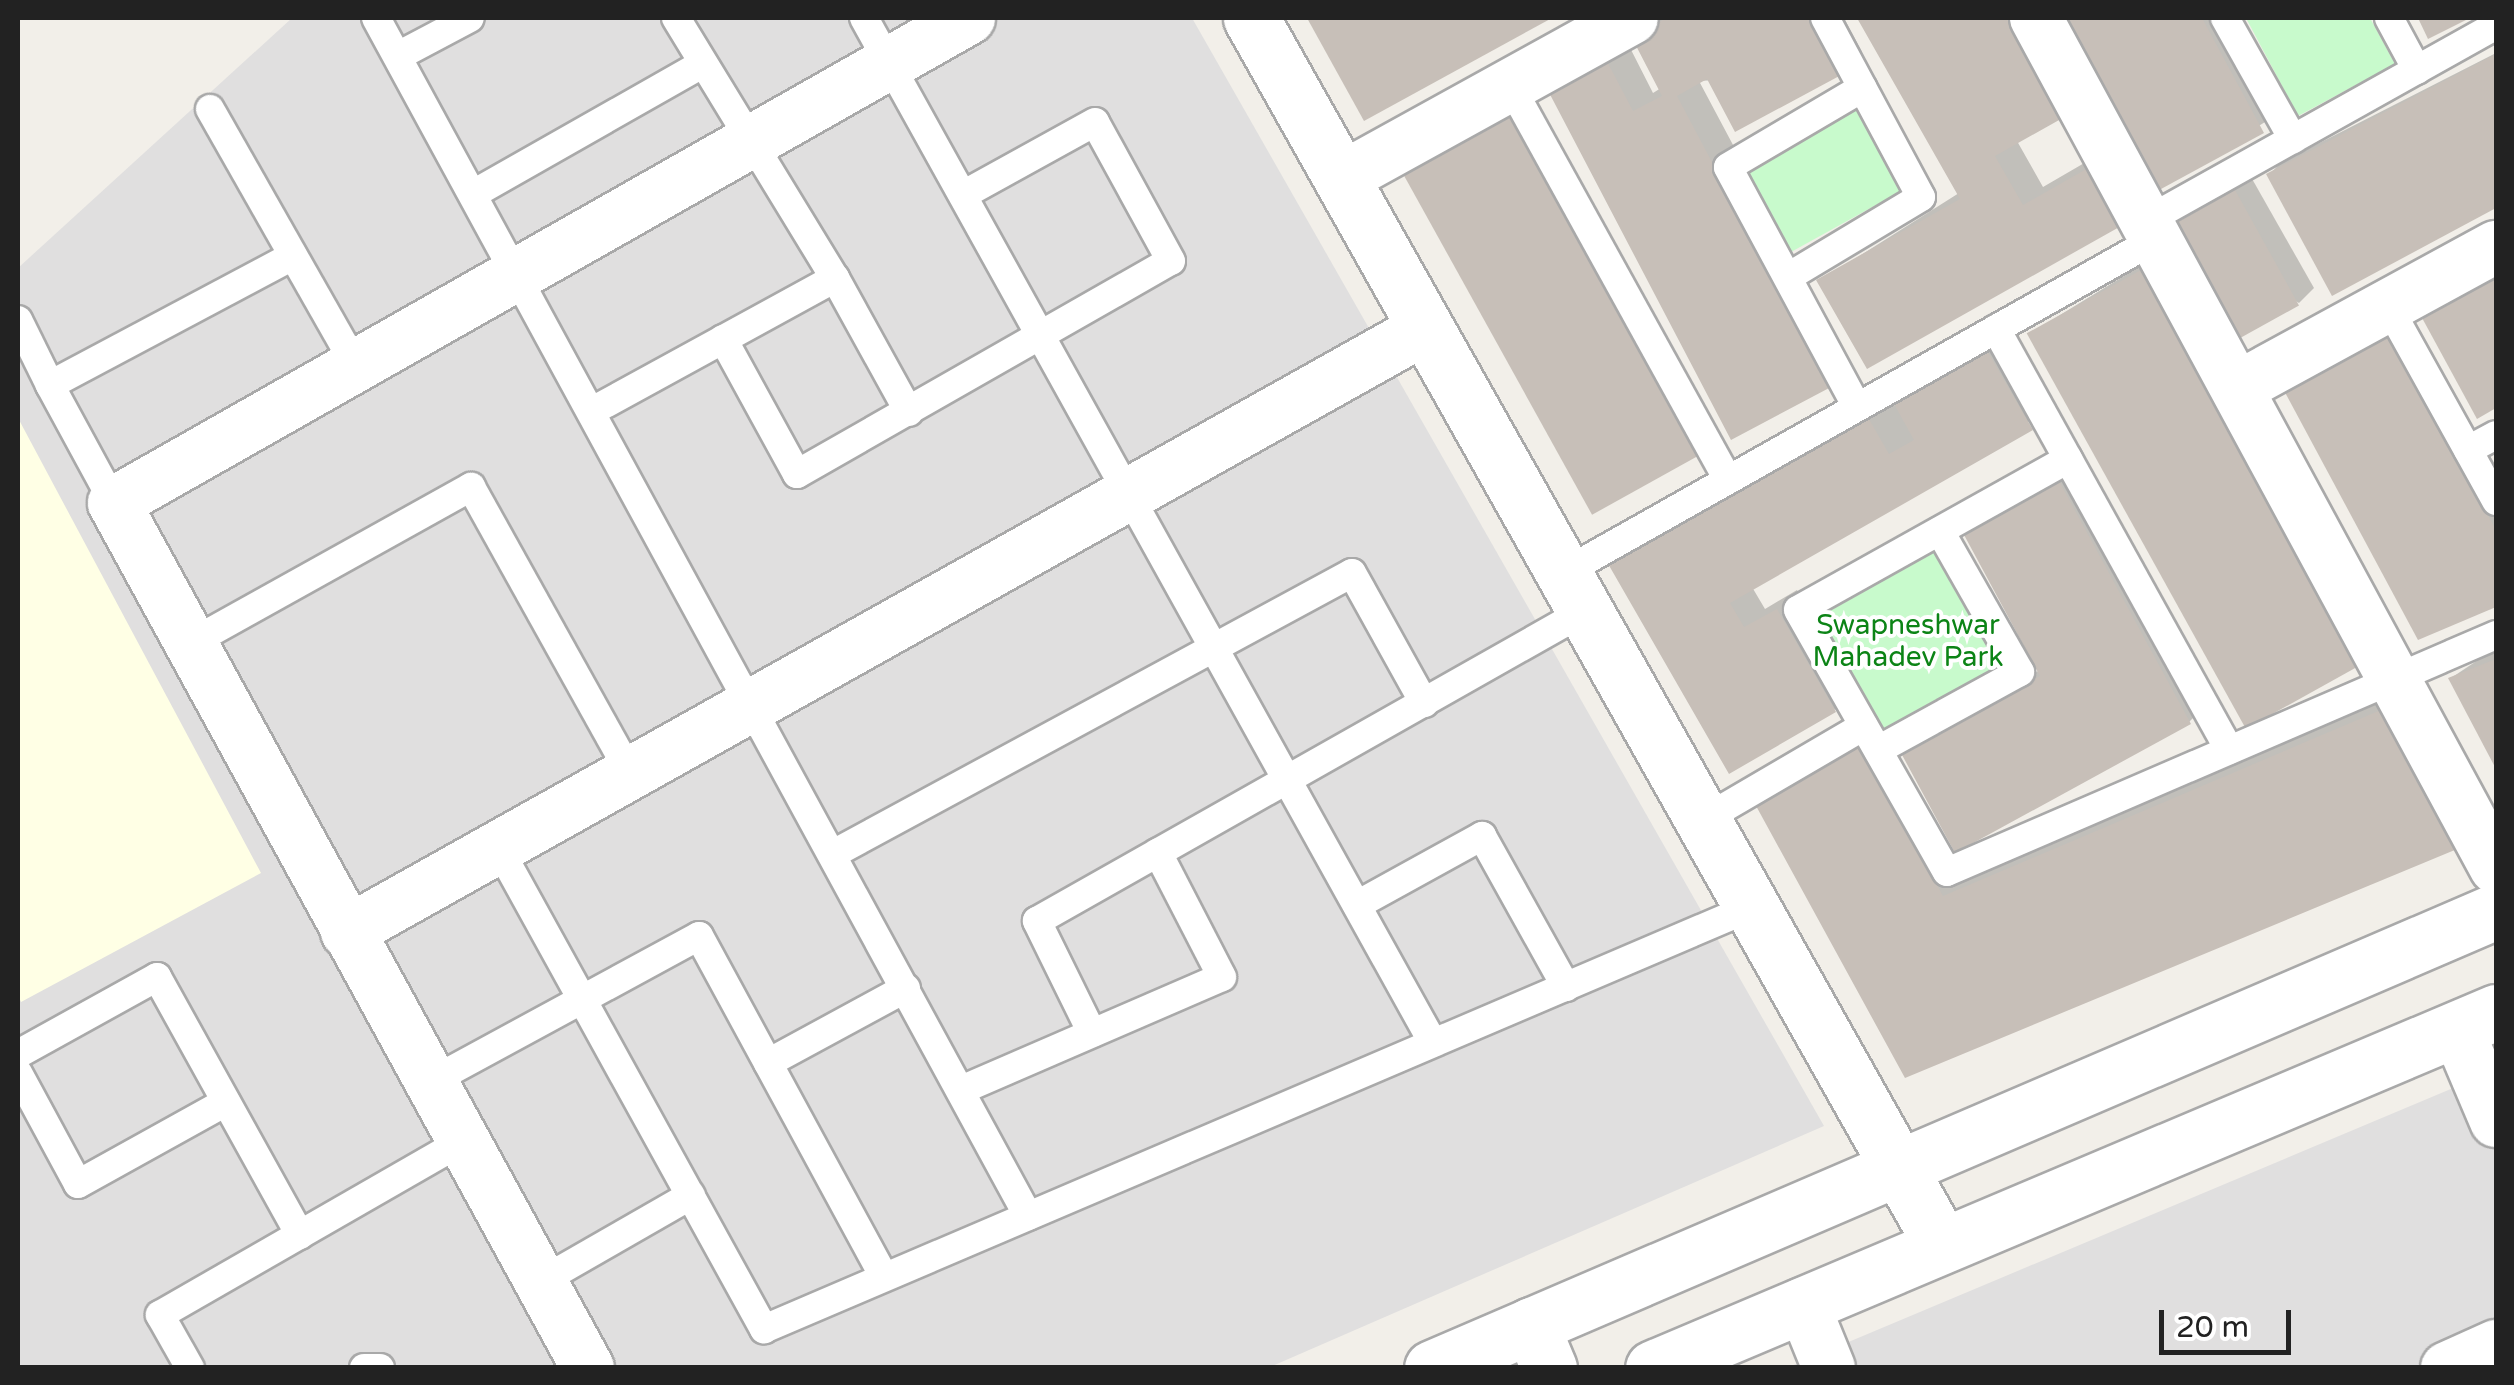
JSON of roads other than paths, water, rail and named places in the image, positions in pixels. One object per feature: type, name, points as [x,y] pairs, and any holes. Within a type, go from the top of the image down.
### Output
[{"type":"street","points":[[588,1368],[114,503],[969,18]]},
{"type":"street","points":[[1251,18],[1942,1246]]},
{"type":"street","points":[[1342,178],[1632,18]]},
{"type":"street","points":[[2036,18],[2496,868]]},
{"type":"street","points":[[2237,388],[2496,248]]},
{"type":"street","points":[[347,932],[1426,328]]},
{"type":"street","points":[[1432,1368],[1540,1346],[1898,1168],[2496,911]]},
{"type":"street","points":[[1654,1368],[2476,1020],[2496,1122]]},
{"type":"street","points":[[1802,1304],[1829,1368]]},
{"type":"street","points":[[2447,1368],[2496,1346]]},
{"type":"lane","points":[[376,18],[520,272],[1028,1216]]},
{"type":"lane","points":[[398,56],[470,18]]},
{"type":"lane","points":[[676,18],[746,144],[834,278],[909,412]]},
{"type":"lane","points":[[864,18],[1433,1043]]},
{"type":"lane","points":[[1788,277],[1921,198],[1825,18]]},
{"type":"lane","points":[[2225,18],[2293,139]]},
{"type":"lane","points":[[2389,18],[2417,70]]},
{"type":"lane","points":[[1092,1033],[1037,921],[1424,703],[1728,480],[1996,329],[2293,139],[2496,25]]},
{"type":"lane","points":[[475,194],[702,64]]},
{"type":"lane","points":[[1510,86],[1728,480]]},
{"type":"lane","points":[[1857,407],[1728,167],[1862,88]]},
{"type":"lane","points":[[210,109],[356,366]]},
{"type":"lane","points":[[722,340],[797,474],[1172,262],[1095,122],[963,195]]},
{"type":"lane","points":[[50,386],[293,256]]},
{"type":"lane","points":[[594,410],[834,278]]},
{"type":"lane","points":[[2388,306],[2496,501]]},
{"type":"lane","points":[[18,320],[114,503]]},
{"type":"lane","points":[[1996,329],[2228,750]]},
{"type":"lane","points":[[2468,450],[2496,435]]},
{"type":"lane","points":[[2068,460],[1798,610],[1947,872],[2496,635]]},
{"type":"lane","points":[[189,644],[471,487],[630,773]]},
{"type":"lane","points":[[1702,820],[1871,738],[2020,672],[1940,531]]},
{"type":"lane","points":[[833,854],[1352,573],[1424,703]]},
{"type":"lane","points":[[1357,905],[1482,836],[1566,987]]},
{"type":"lane","points":[[498,847],[764,1328],[1752,908]]},
{"type":"lane","points":[[960,1090],[1222,977],[1158,853]]},
{"type":"lane","points":[[430,1082],[699,936],[884,1277]]},
{"type":"lane","points":[[18,1054],[158,977],[300,1235]]},
{"type":"lane","points":[[768,1063],[906,988]]},
{"type":"lane","points":[[18,1073],[78,1184],[226,1102]]},
{"type":"lane","points":[[190,1368],[160,1315],[462,1141]]},
{"type":"lane","points":[[540,1282],[690,1196]]},
{"type":"lane","points":[[364,1368],[380,1368]]},
{"type":"park label","name":"Swapneshwar Mahadev Park","points":[[1908,641]]}]
